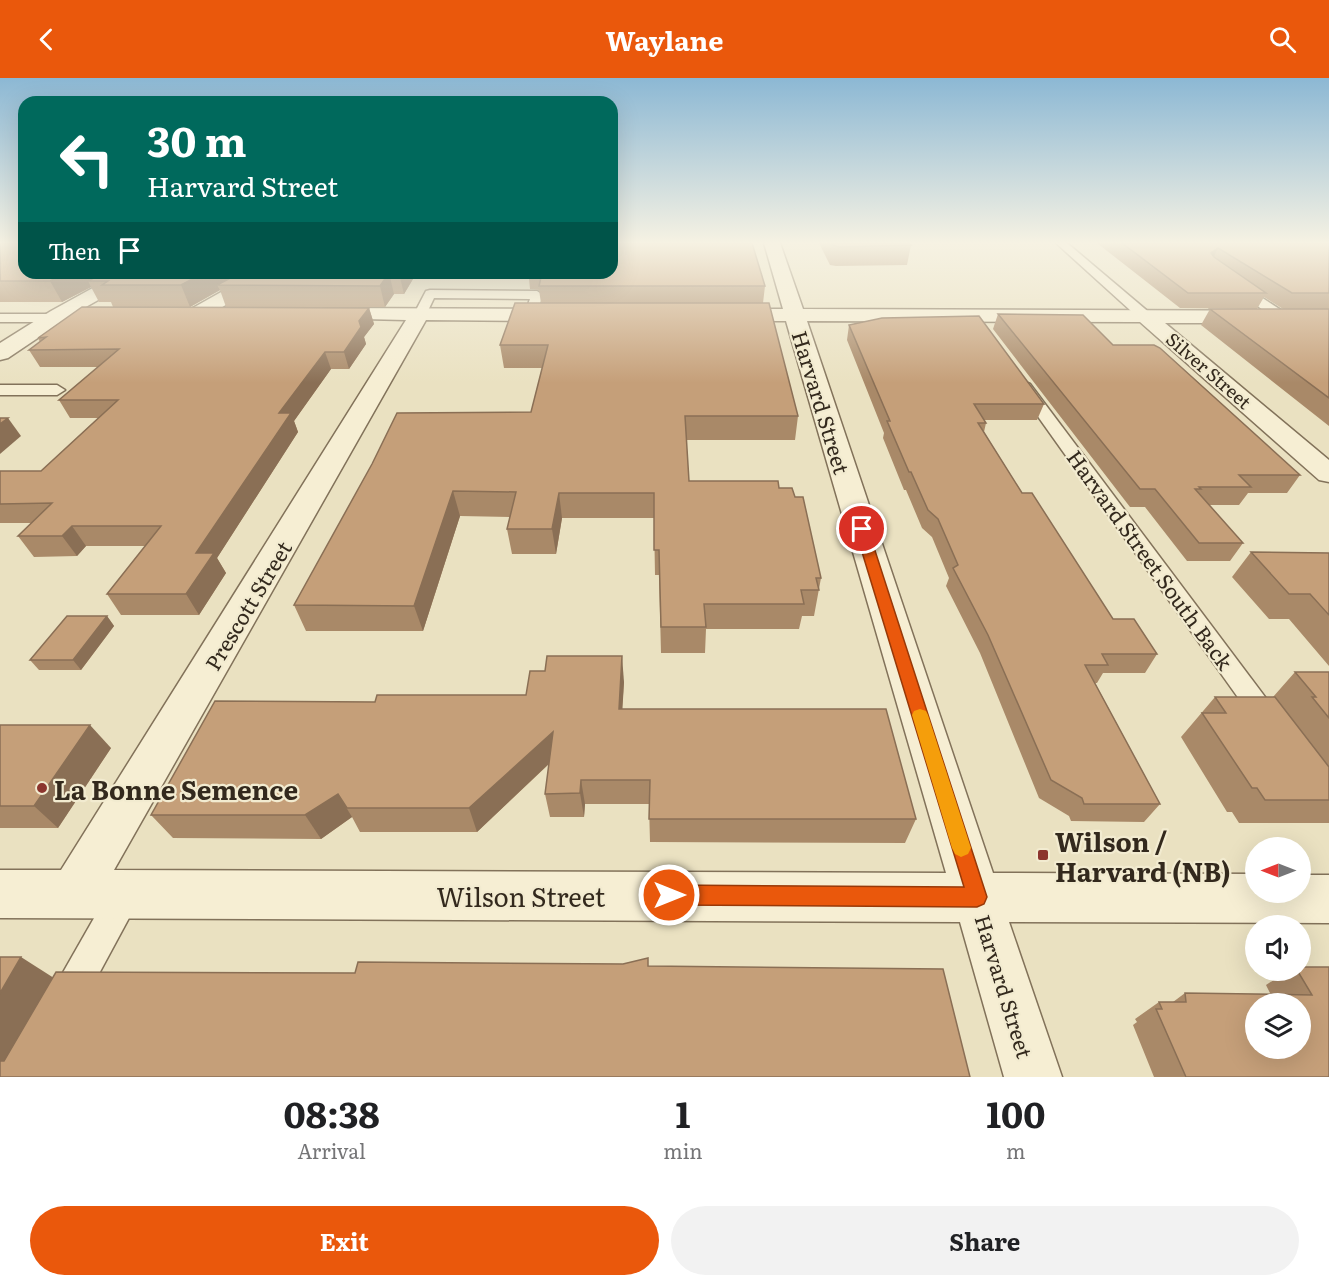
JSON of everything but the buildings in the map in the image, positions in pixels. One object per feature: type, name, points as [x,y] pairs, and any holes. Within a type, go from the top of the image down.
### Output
[{"type":"street","points":[[0,353],[55,316],[103,290]]},
{"type":"street","points":[[198,313],[239,290]]},
{"type":"street","name":"Harvard Street","points":[[787,290],[1033,1077]]},
{"type":"street","points":[[55,316],[140,314]]},
{"type":"street","points":[[175,314],[236,314]]},
{"type":"street","points":[[303,314],[575,315]]},
{"type":"street","name":"Prescott Street","points":[[74,894],[420,314]]},
{"type":"street","points":[[711,315],[1329,317]]},
{"type":"street","name":"Silver Street","points":[[1146,317],[1329,474]]},
{"type":"street","name":"Wilson Street","points":[[0,894],[1329,899]]},
{"type":"lane","name":"Silver Street","points":[[1115,290],[1146,317]]},
{"type":"lane","points":[[1244,290],[1282,317]]},
{"type":"lane","points":[[0,318],[55,316]]},
{"type":"lane","points":[[973,316],[987,336]]},
{"type":"lane","name":"Harvard Street South Back","points":[[1015,374],[1280,736]]},
{"type":"lane","points":[[0,390],[57,390]]},
{"type":"lane","points":[[57,1017],[125,894]]},
{"type":"slow traffic","points":[[920,715],[961,848]]},
{"type":"place","name":"La Bonne Semence","points":[[42,788]]},
{"type":"place","name":"Wilson / Harvard (NB)","points":[[1043,855]]},
{"type":"route","points":[[669,895],[977,897],[862,529]]}]
